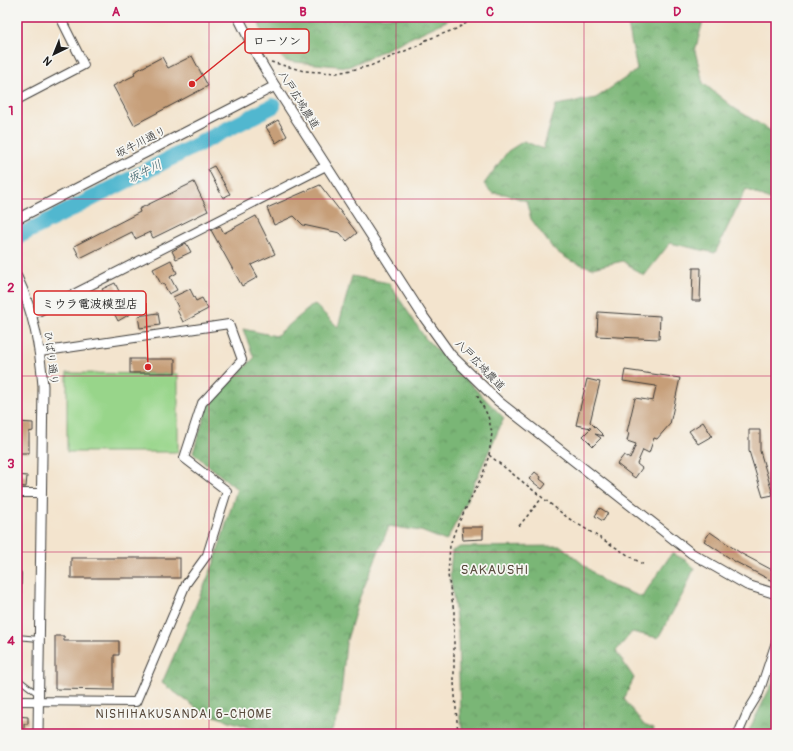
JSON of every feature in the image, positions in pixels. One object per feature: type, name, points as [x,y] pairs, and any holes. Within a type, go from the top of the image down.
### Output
[{"type":"street","points":[[17,100],[84,65],[60,17]]},
{"type":"street","name":"八戸広域農道","points":[[238,17],[259,59],[326,166],[423,316],[451,355],[498,400],[691,553],[747,585],[776,594]]},
{"type":"street","name":"坂牛川通り","points":[[17,219],[276,86]]},
{"type":"street","points":[[32,315],[326,166]]},
{"type":"street","name":"ひばり通り","points":[[17,277],[32,315],[40,352],[43,386],[38,734]]},
{"type":"street","points":[[17,701],[39,698],[136,702],[186,584],[207,555],[227,491],[184,458],[202,403],[242,360],[229,324],[40,352]]},
{"type":"street","points":[[17,493],[41,493]]},
{"type":"street","points":[[738,734],[748,711],[759,693],[776,642]]},
{"type":"lane","points":[[19,574],[17,637],[39,639]]},
{"type":"lane","points":[[17,678],[39,698]]},
{"type":"path","points":[[259,59],[304,71],[337,73],[370,66],[419,45],[426,40],[456,29],[477,17]]},
{"type":"path","points":[[458,734],[454,683],[454,612],[448,574],[450,545],[456,528],[482,474],[489,455],[492,433],[488,416],[477,396],[472,376]]},
{"type":"path","points":[[489,455],[568,518],[644,565]]},
{"type":"path","points":[[519,526],[543,498]]},
{"type":"green space","points":[[257,17],[455,17],[348,67],[285,61],[265,41]]},
{"type":"green space","points":[[641,17],[704,17],[695,51],[703,83],[734,108],[776,134],[776,203],[746,189],[715,253],[670,243],[644,276],[623,261],[592,268],[571,261],[554,250],[531,219],[526,201],[505,194],[492,193],[484,184],[508,151],[524,141],[543,149],[556,105],[596,98],[637,70],[628,24],[641,19]]},
{"type":"green space","points":[[352,276],[389,283],[425,338],[504,418],[459,517],[446,541],[421,531],[389,526],[359,599],[346,643],[339,715],[330,734],[270,734],[202,712],[162,683],[214,563],[237,489],[193,453],[208,405],[254,358],[243,329],[276,336],[314,304],[338,327]]},
{"type":"green space","points":[[67,373],[178,374],[178,452],[67,452]]},
{"type":"green space","points":[[561,546],[607,584],[642,597],[672,553],[687,561],[694,568],[685,590],[658,638],[632,632],[616,651],[634,678],[624,699],[644,725],[654,729],[652,734],[463,734],[460,718],[458,632],[450,574],[452,551],[460,547]]},
{"type":"green space","points":[[776,676],[776,734],[747,734]]},
{"type":"building","points":[[192,56],[208,86],[134,125],[113,86],[135,75],[134,72],[162,57],[168,68]]},
{"type":"building","points":[[278,120],[287,136],[276,143],[266,127]]},
{"type":"building","points":[[214,166],[230,194],[223,198],[208,169]]},
{"type":"building","points":[[194,182],[208,211],[153,238],[150,232],[135,239],[132,232],[80,258],[74,246],[140,212],[139,209]]},
{"type":"building","points":[[320,185],[357,233],[347,241],[340,233],[303,225],[294,216],[274,225],[267,208]]},
{"type":"building","points":[[256,216],[275,254],[251,265],[258,277],[242,286],[211,230],[220,226],[224,233]]},
{"type":"building","points":[[186,243],[191,252],[176,259],[172,251]]},
{"type":"building","points":[[171,260],[177,273],[170,277],[177,290],[169,294],[163,283],[161,284],[153,269]]},
{"type":"building","points":[[693,268],[701,268],[700,301],[692,301]]},
{"type":"building","points":[[115,283],[130,314],[118,321],[102,289]]},
{"type":"building","points":[[190,289],[196,301],[202,298],[208,309],[183,322],[173,297]]},
{"type":"building","points":[[598,312],[660,316],[659,339],[597,336]]},
{"type":"building","points":[[158,313],[160,325],[140,328],[138,316]]},
{"type":"building","points":[[130,359],[175,359],[175,373],[130,373]]},
{"type":"building","points":[[625,370],[680,378],[670,424],[657,439],[654,438],[649,453],[643,450],[637,464],[642,468],[635,478],[617,464],[624,455],[630,459],[636,444],[627,441],[629,433],[627,432],[635,398],[653,401],[656,386],[623,381]]},
{"type":"building","points":[[587,379],[600,382],[590,422],[604,436],[595,434],[601,438],[593,446],[583,436],[591,428],[576,425]]},
{"type":"building","points":[[17,422],[33,423],[33,431],[29,432],[29,453],[17,453]]},
{"type":"building","points":[[703,422],[712,436],[698,444],[689,431]]},
{"type":"building","points":[[749,430],[760,430],[760,451],[773,495],[763,497],[749,451]]},
{"type":"building","points":[[535,472],[546,484],[542,489],[529,479]]},
{"type":"building","points":[[17,475],[27,476],[26,487],[17,486]]},
{"type":"building","points":[[600,508],[608,513],[603,521],[595,516]]},
{"type":"building","points":[[462,527],[483,527],[483,539],[463,540]]},
{"type":"building","points":[[710,532],[742,554],[776,572],[776,583],[734,561],[704,541]]},
{"type":"building","points":[[71,558],[180,558],[180,578],[71,578]]},
{"type":"building","points":[[55,636],[64,636],[64,641],[119,641],[119,655],[114,655],[114,690],[55,689]]},
{"type":"building","points":[[17,716],[28,717],[28,724],[24,724],[24,734],[17,734]]},
{"type":"waterway","name":"坂牛川","points":[[17,237],[273,106]]},
{"type":"place","name":"ローソン","points":[[192,84]]},
{"type":"place","name":"ミウラ電波模型店","points":[[148,367]]},
{"type":"district","name":"SAKAUSHI","points":[[495,570]]},
{"type":"district","name":"NISHIHAKUSANDAI 6-CHOME","points":[[184,714]]}]
